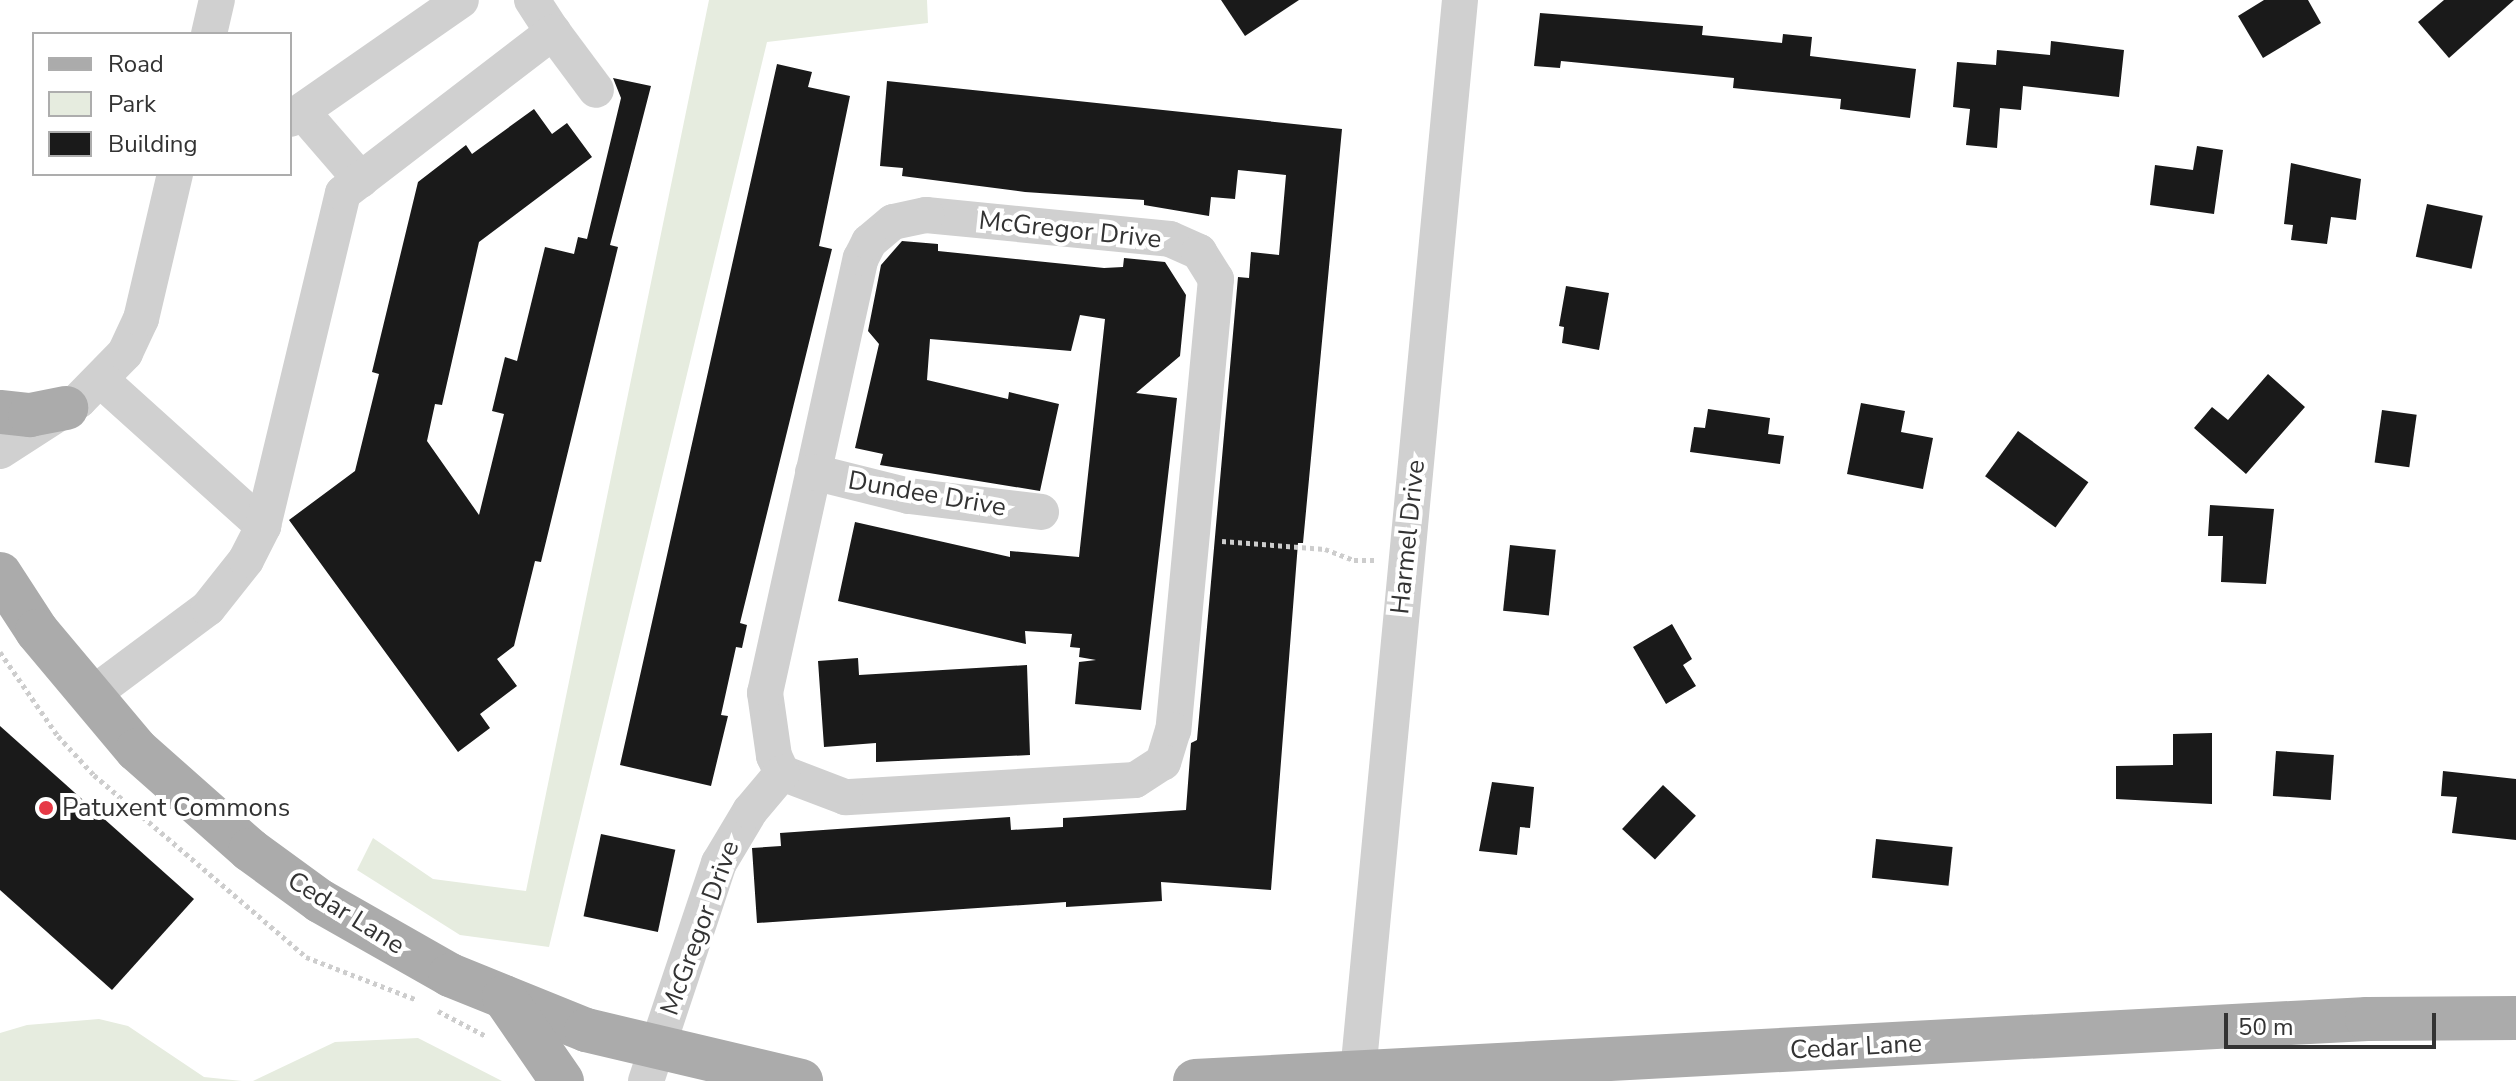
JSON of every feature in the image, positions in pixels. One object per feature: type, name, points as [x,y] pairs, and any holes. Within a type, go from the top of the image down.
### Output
[{"type":"main road","points":[[0,412],[30,415],[66,408]]},
{"type":"main road","name":"Cedar Lane","points":[[0,574],[90,696],[137,750],[262,858],[374,934],[504,997],[586,1030],[650,1066],[801,1081]]},
{"type":"main road","points":[[504,997],[562,1081]]},
{"type":"main road","name":"Cedar Lane","points":[[1195,1081],[2367,1019],[2516,1018]]},
{"type":"street","points":[[209,32],[217,0]]},
{"type":"street","points":[[361,180],[297,116],[461,0]]},
{"type":"street","points":[[532,0],[596,90]]},
{"type":"street","name":"Harmel Drive","points":[[1358,1073],[1460,0]]},
{"type":"street","points":[[90,696],[208,608],[246,560],[263,526],[343,193],[553,32]]},
{"type":"street","points":[[0,451],[102,381],[125,353],[141,319],[175,176]]},
{"type":"street","name":"McGregor Drive","points":[[926,215],[1170,239],[1199,252],[1216,279],[1218,297],[1193,539],[1173,730],[1163,762],[1148,774],[1135,780],[875,798],[823,793],[782,773],[769,738],[765,693],[861,258],[869,242],[893,222],[926,215]]},
{"type":"street","points":[[102,381],[263,526]]},
{"type":"street","name":"Dundee Drive","points":[[813,472],[909,496],[1041,512]]},
{"type":"street","name":"McGregor Drive","points":[[650,1066],[719,863],[750,811],[782,773]]},
{"type":"path","points":[[1193,539],[1325,549],[1354,560],[1407,553]]},
{"type":"green space","points":[[709,0],[927,0],[928,23],[767,42],[549,947],[460,935],[357,870],[373,838],[433,879],[526,891]]},
{"type":"green space","points":[[99,1019],[128,1026],[204,1077],[242,1081],[0,1081],[0,1033],[27,1025]]},
{"type":"green space","points":[[418,1038],[502,1081],[253,1081],[335,1042]]},
{"type":"building","points":[[1221,0],[1299,0],[1245,36]]},
{"type":"building","points":[[2264,0],[2308,0],[2321,23],[2263,58],[2238,16]]},
{"type":"building","points":[[2444,0],[2514,0],[2449,58],[2418,22]]},
{"type":"building","points":[[1540,13],[1703,26],[1702,35],[1782,43],[1783,34],[1812,37],[1810,56],[1916,69],[1910,118],[1840,109],[1841,99],[1733,88],[1734,78],[1561,61],[1560,68],[1534,66]]},
{"type":"building","points":[[2051,41],[2124,50],[2119,97],[2023,86],[2021,110],[2000,108],[1997,148],[1966,145],[1970,109],[1953,107],[1957,62],[1996,65],[1997,50],[2050,55]]},
{"type":"building","points":[[777,64],[812,72],[808,87],[850,96],[819,246],[832,249],[740,623],[747,625],[742,648],[736,647],[721,715],[728,716],[711,786],[620,765]]},
{"type":"building","points":[[613,78],[651,86],[610,245],[618,247],[541,562],[535,561],[514,646],[497,659],[517,686],[480,714],[490,728],[458,752],[289,520],[355,471],[379,374],[372,372],[418,182],[466,145],[472,154],[534,109],[552,134],[567,123],[592,157],[479,242],[442,405],[435,404],[427,441],[479,515],[504,414],[492,411],[505,357],[517,361],[545,247],[574,254],[578,237],[587,239],[621,98]]},
{"type":"building","points":[[887,81],[1342,129],[1303,543],[1298,543],[1271,890],[1161,882],[1162,901],[1066,907],[1066,902],[757,923],[752,848],[781,846],[780,833],[1010,817],[1011,830],[1063,827],[1063,818],[1186,810],[1191,743],[1197,740],[1238,277],[1249,278],[1251,252],[1279,255],[1286,175],[1238,170],[1235,199],[1211,197],[1209,216],[1144,205],[1144,200],[1025,192],[902,176],[903,168],[880,166]]},
{"type":"building","points":[[2197,146],[2223,150],[2214,214],[2150,205],[2155,165],[2193,170]]},
{"type":"building","points":[[2291,163],[2361,179],[2356,220],[2331,217],[2327,244],[2291,240],[2293,225],[2284,224]]},
{"type":"building","points":[[2427,204],[2483,216],[2472,269],[2416,257]]},
{"type":"building","points":[[902,241],[938,244],[938,251],[1104,268],[1123,267],[1124,258],[1165,262],[1186,295],[1180,356],[1136,393],[1177,398],[1141,710],[1075,704],[1079,662],[1096,660],[1079,657],[1080,648],[1070,647],[1072,634],[1025,631],[1026,644],[838,601],[855,522],[1010,557],[1010,551],[1079,557],[1105,319],[1080,315],[1071,351],[930,339],[927,380],[1008,399],[1009,392],[1059,404],[1040,491],[880,465],[883,454],[855,448],[879,344],[868,331],[881,265]]},
{"type":"building","points":[[1566,286],[1609,293],[1599,350],[1562,343],[1564,327],[1559,326]]},
{"type":"building","points":[[2268,374],[2305,407],[2246,474],[2194,428],[2212,407],[2228,420]]},
{"type":"building","points":[[1861,403],[1905,411],[1901,432],[1933,438],[1923,489],[1847,474]]},
{"type":"building","points":[[1708,409],[1770,418],[1768,434],[1784,436],[1780,464],[1690,452],[1694,427],[1705,428]]},
{"type":"building","points":[[2382,410],[2417,415],[2409,467],[2375,462]]},
{"type":"building","points":[[2018,431],[2088,482],[2055,527],[1985,476]]},
{"type":"building","points":[[2210,505],[2274,509],[2266,584],[2221,582],[2223,536],[2208,536]]},
{"type":"building","points":[[1510,545],[1556,550],[1549,615],[1503,611]]},
{"type":"building","points":[[1672,624],[1692,659],[1683,665],[1696,686],[1666,704],[1633,647]]},
{"type":"building","points":[[858,658],[859,675],[1027,665],[1030,755],[876,762],[876,743],[824,747],[818,661]]},
{"type":"building","name":"Patuxent Commons","points":[[0,726],[194,899],[112,990],[0,890]]},
{"type":"building","points":[[2212,733],[2212,804],[2116,799],[2116,766],[2173,765],[2173,734]]},
{"type":"building","points":[[2276,751],[2334,755],[2331,800],[2273,796]]},
{"type":"building","points":[[2443,771],[2516,779],[2516,840],[2452,833],[2457,797],[2441,796]]},
{"type":"building","points":[[1492,782],[1534,787],[1530,828],[1520,827],[1517,855],[1479,851]]},
{"type":"building","points":[[1663,785],[1696,816],[1655,860],[1622,829]]},
{"type":"building","points":[[601,834],[675,850],[658,932],[584,916]]},
{"type":"building","points":[[1876,839],[1953,847],[1949,886],[1872,878]]},
{"type":"place","name":"Patuxent Commons","points":[[46,808]]}]
